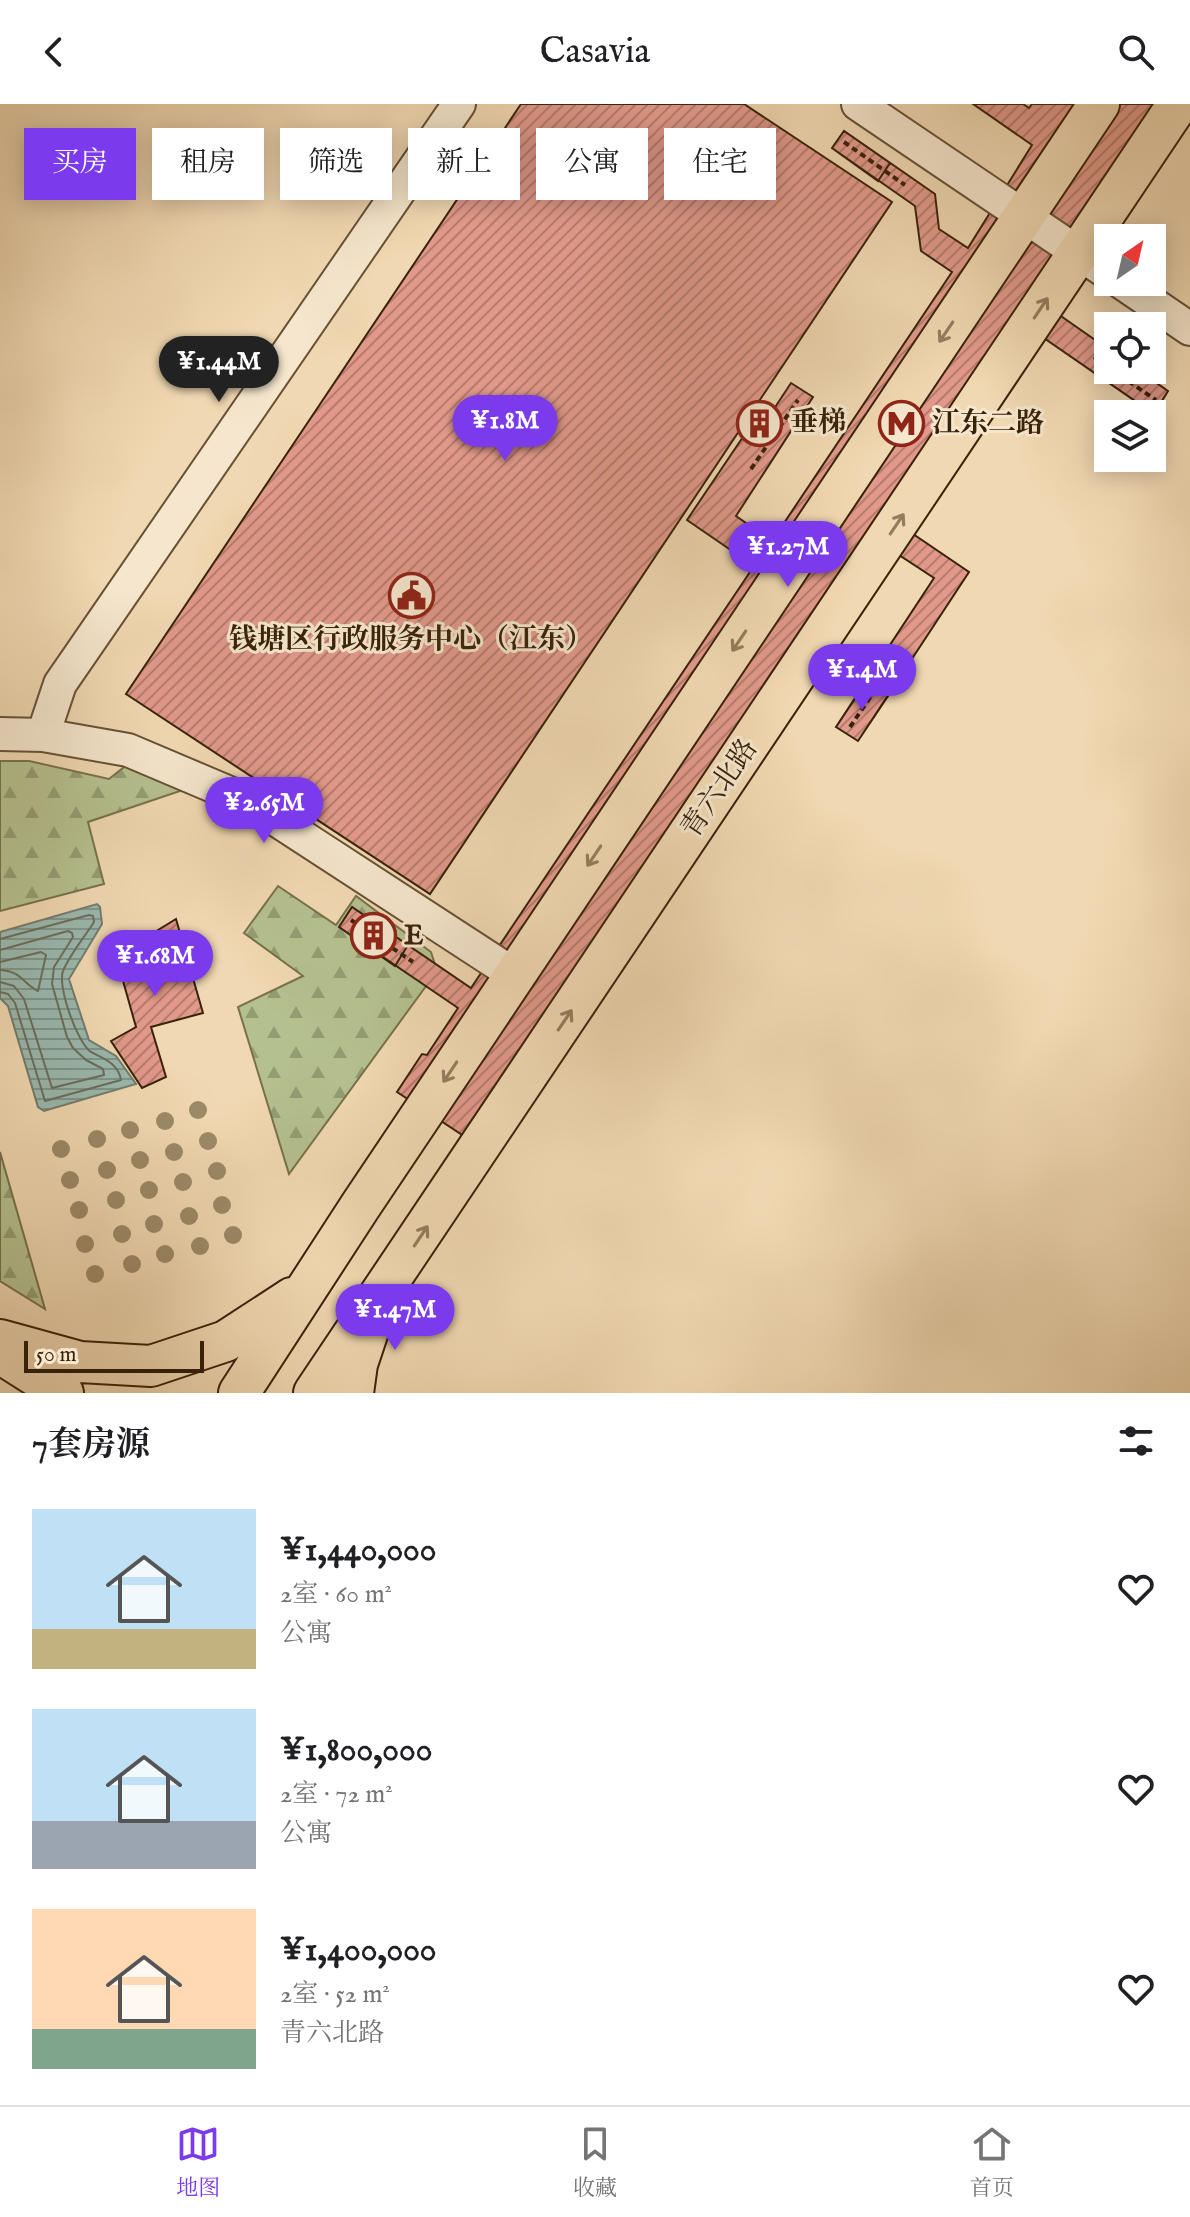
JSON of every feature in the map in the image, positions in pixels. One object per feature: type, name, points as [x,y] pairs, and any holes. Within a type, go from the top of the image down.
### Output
[{"type":"main road","points":[[239,1393],[1099,104]]},
{"type":"main road","name":"青六北路","points":[[314,1393],[1093,263],[1178,104]]},
{"type":"main road","points":[[0,1340],[80,1362],[151,1366],[226,1341],[306,1289]]},
{"type":"main road","points":[[353,1393],[357,1364],[379,1297]]},
{"type":"main road","points":[[0,1353],[63,1393]]},
{"type":"street","points":[[43,735],[60,684],[459,104]]},
{"type":"street","points":[[858,104],[1093,263]]},
{"type":"street","points":[[1142,296],[1190,329]]},
{"type":"street","points":[[0,734],[43,735],[128,750],[246,800],[515,975]]},
{"type":"path","points":[[844,142],[905,185]]},
{"type":"path","points":[[1133,384],[1156,400]]},
{"type":"path","points":[[751,469],[798,400]]},
{"type":"path","points":[[850,727],[897,658]]},
{"type":"path","points":[[351,920],[413,962]]},
{"type":"green space","points":[[0,761],[29,761],[109,779],[128,764],[192,787],[88,822],[104,884],[0,911]]},
{"type":"green space","points":[[278,886],[336,925],[356,896],[431,952],[437,971],[289,1174],[238,1007],[303,976],[244,933]]},
{"type":"green space","points":[[0,1152],[45,1309],[0,1281]]},
{"type":"water","points":[[97,904],[102,924],[69,979],[89,1040],[116,1056],[136,1084],[44,1111],[38,1107],[8,1006],[0,998],[0,932]]},
{"type":"building","name":"钱塘区行政服务中心（江东）","points":[[521,104],[744,104],[892,202],[430,894],[126,694],[457,200],[520,200],[520,128],[505,128]]},
{"type":"building","name":"江东二路","points":[[973,104],[1023,104],[1029,108],[1032,104],[1170,104],[1038,300],[1094,339],[1094,373],[1022,323],[891,519],[969,572],[858,741],[836,727],[934,578],[876,540],[476,1144],[397,1092],[422,1054],[427,1055],[458,1008],[339,927],[352,907],[471,988],[754,566],[687,520],[751,425],[760,430],[791,383],[813,397],[736,516],[772,541],[952,272],[921,251],[915,206],[832,148],[844,131],[935,194],[939,229],[968,248],[1032,145]]},
{"type":"building","points":[[844,131],[890,163],[878,181],[832,148]]},
{"type":"building","name":"江东二路","points":[[1110,384],[1158,384],[1168,391],[1163,400],[1134,400]]},
{"type":"building","points":[[1111,384],[1158,384],[1168,391],[1163,400],[1134,400]]},
{"type":"building","points":[[866,682],[888,696],[858,741],[836,727]]},
{"type":"building","name":"E","points":[[352,907],[408,945],[395,966],[339,927]]},
{"type":"building","points":[[176,919],[203,1013],[151,1027],[166,1077],[142,1088],[111,1041],[136,1027],[116,956]]},
{"type":"place","name":"垂梯","points":[[759,423]]},
{"type":"place","name":"江东二路","points":[[901,424]]},
{"type":"place","name":"钱塘区行政服务中心（江东）","points":[[411,596]]},
{"type":"place","name":"E","points":[[373,936]]}]
